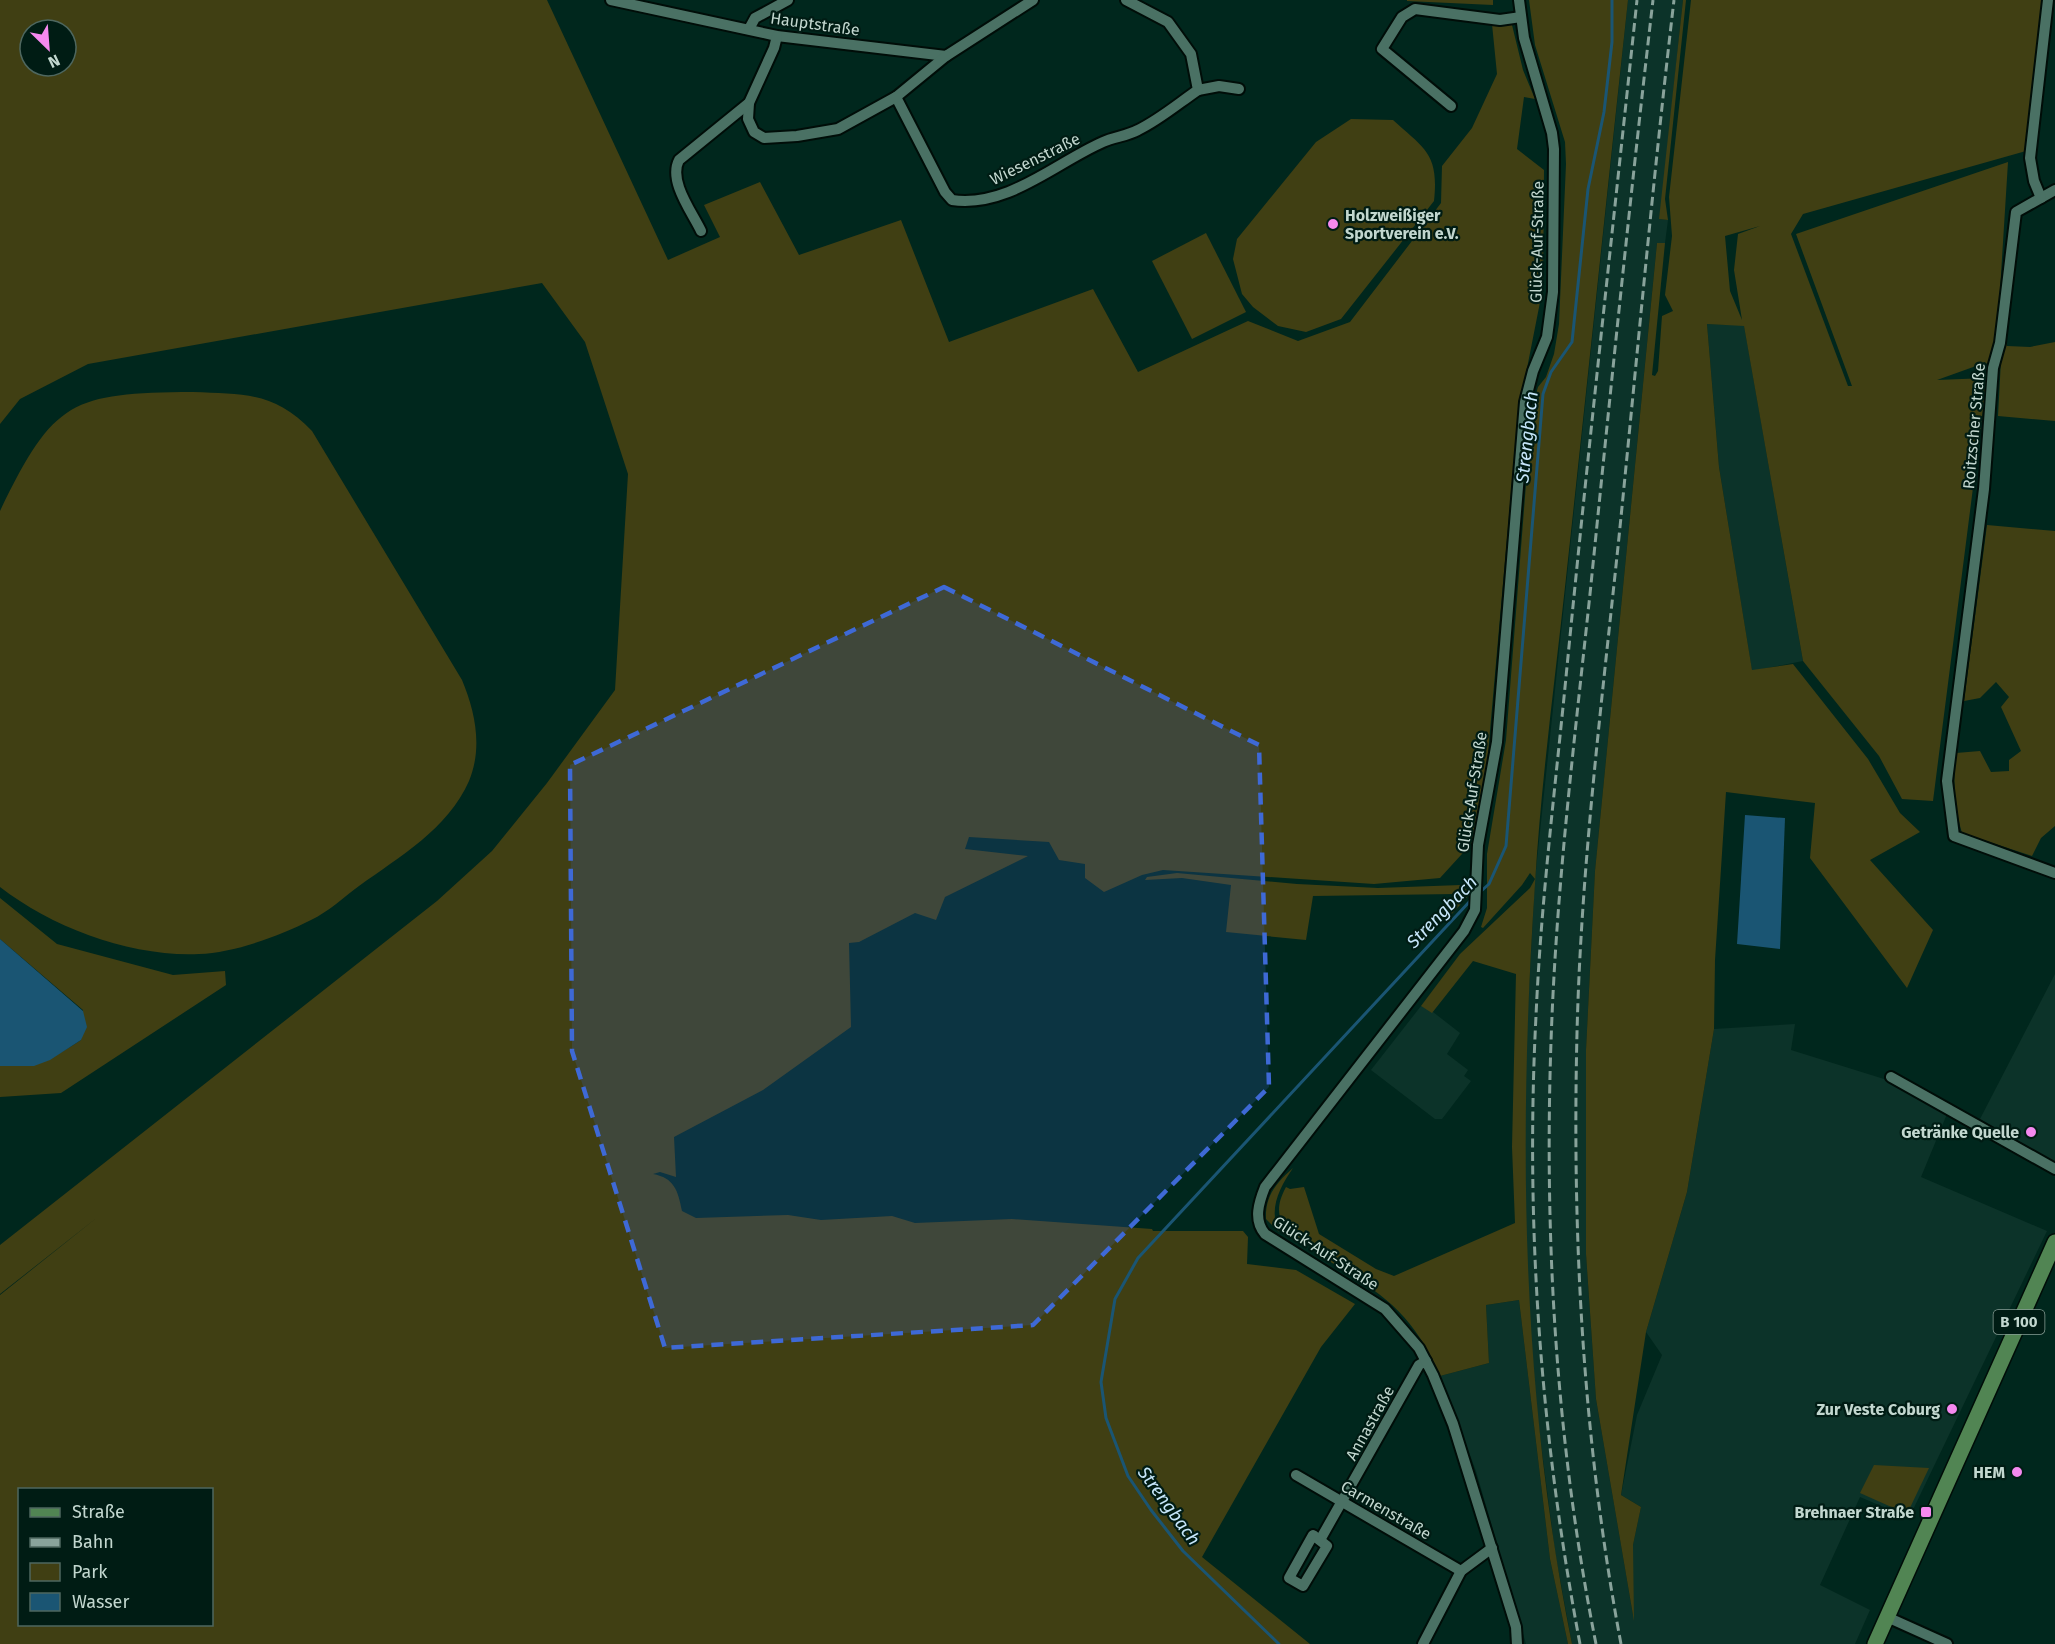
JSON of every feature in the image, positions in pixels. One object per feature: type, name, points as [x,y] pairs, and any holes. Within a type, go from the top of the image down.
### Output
[{"type":"main road","name":"B 100","points":[[1875,1644],[2055,1242]]},
{"type":"street","name":"Hauptstraße","points":[[611,0],[777,36],[946,57]]},
{"type":"street","points":[[749,29],[755,18],[788,0]]},
{"type":"street","points":[[748,103],[748,119],[754,132],[764,138],[796,136],[838,129],[896,98],[946,57],[1033,0]]},
{"type":"street","points":[[1126,0],[1168,22],[1191,54],[1198,90]]},
{"type":"street","name":"Glück-Auf-Straße","points":[[1517,1644],[1516,1627],[1453,1424],[1426,1361],[1411,1336],[1385,1309],[1265,1234],[1260,1228],[1258,1211],[1265,1187],[1464,931],[1475,910],[1478,845],[1497,742],[1525,402],[1533,371],[1547,337],[1553,292],[1552,133],[1531,65],[1519,0]]},
{"type":"street","points":[[2048,0],[2030,158],[2034,181],[2041,198],[2055,190]]},
{"type":"street","points":[[1451,105],[1382,49],[1402,16],[1415,9],[1500,20],[1521,17]]},
{"type":"street","points":[[701,231],[677,182],[675,168],[679,160],[748,103],[765,69],[777,36]]},
{"type":"street","name":"Wiesenstraße","points":[[896,98],[945,192],[952,200],[973,203],[999,195],[1037,178],[1103,141],[1137,130],[1198,90],[1219,86],[1239,89]]},
{"type":"street","name":"Roitzscher Straße","points":[[2041,198],[2016,212],[2000,343],[1993,368],[1984,489],[1947,781],[1954,836],[2055,873]]},
{"type":"street","points":[[1891,1077],[2055,1170]]},
{"type":"street","name":"Annastraße","points":[[1320,1540],[1419,1365],[1426,1361]]},
{"type":"street","name":"Carmenstraße","points":[[1296,1475],[1461,1571]]},
{"type":"street","points":[[1423,1644],[1461,1571],[1492,1548]]},
{"type":"street","points":[[1887,1617],[1947,1644]]},
{"type":"highlighted area","points":[[944,587],[1259,745],[1269,1087],[1033,1325],[665,1348],[572,1051],[570,765]]},
{"type":"shaded area","points":[[1628,0],[1683,0],[1660,219],[1668,220],[1665,243],[1657,243],[1595,871],[1586,1050],[1586,1254],[1596,1399],[1633,1615],[1633,1545],[1641,1507],[1621,1495],[1637,1415],[1662,1355],[1646,1332],[1687,1192],[1714,1029],[1795,1024],[1791,1050],[1884,1079],[1947,1114],[1921,1177],[2047,1231],[1909,1518],[1860,1497],[1820,1585],[1870,1610],[1855,1644],[1572,1644],[1555,1552],[1536,1405],[1528,1300],[1524,1194],[1525,1062],[1535,879]]},
{"type":"shaded area","points":[[1707,324],[1744,325],[1803,661],[1752,671],[1719,467]]},
{"type":"shaded area","points":[[2055,974],[2055,1163],[1980,1119]]},
{"type":"shaded area","points":[[1421,1006],[1433,1012],[1460,1033],[1447,1054],[1468,1070],[1464,1076],[1471,1081],[1442,1119],[1435,1119],[1371,1070]]},
{"type":"shaded area","points":[[1519,1300],[1550,1559],[1568,1644],[1526,1644],[1476,1471],[1440,1376],[1489,1363],[1486,1305]]},
{"type":"green space","points":[[0,0],[547,0],[668,260],[720,237],[704,205],[760,182],[799,255],[901,220],[949,342],[1093,289],[1138,372],[1248,321],[1298,341],[1350,322],[1441,203],[1442,166],[1472,128],[1497,74],[1492,24],[1512,25],[1523,70],[1535,99],[1524,97],[1517,149],[1544,170],[1543,287],[1518,414],[1486,776],[1472,843],[1440,878],[1374,884],[1163,870],[1142,875],[1104,892],[1085,878],[1085,864],[1059,860],[1049,842],[969,837],[965,849],[1028,856],[945,897],[936,920],[915,913],[859,942],[849,943],[851,1027],[763,1090],[674,1137],[676,1177],[660,1172],[653,1174],[666,1179],[674,1186],[682,1211],[696,1218],[788,1215],[821,1220],[892,1216],[915,1223],[1012,1219],[1152,1229],[1153,1231],[1243,1231],[1248,1237],[1247,1264],[1296,1270],[1355,1304],[1321,1347],[1202,1557],[1310,1644],[0,1644],[0,1295],[99,1216],[0,1294],[0,1245],[437,901],[492,851],[547,783],[615,690],[628,474],[585,342],[542,283],[88,364],[20,399],[0,424]]},
{"type":"green space","points":[[1493,0],[1493,5],[1407,1]]},
{"type":"green space","points":[[1529,0],[1628,0],[1545,769],[1538,846],[1526,1075],[1528,1266],[1533,1360],[1542,1455],[1555,1550],[1572,1644],[1568,1644],[1550,1559],[1519,1300],[1486,1305],[1489,1363],[1440,1376],[1416,1332],[1403,1316],[1374,1290],[1315,1252],[1316,1249],[1290,1232],[1280,1218],[1279,1209],[1286,1187],[1290,1189],[1304,1187],[1319,1234],[1376,1269],[1394,1276],[1515,1223],[1512,1147],[1516,974],[1473,961],[1432,1013],[1421,1006],[1460,954],[1530,888],[1535,879],[1530,873],[1483,928],[1481,927],[1487,908],[1487,854],[1506,740],[1532,407],[1538,387],[1546,377],[1554,354],[1559,324],[1565,142],[1535,45]]},
{"type":"green space","points":[[1683,0],[1686,0],[1665,199],[1668,220],[1659,219]]},
{"type":"green space","points":[[1691,0],[2042,0],[2026,151],[1803,214],[1791,234],[1848,386],[1852,386],[1796,234],[2008,162],[1999,306],[2007,346],[2030,347],[2055,342],[2055,421],[1998,416],[2001,360],[1937,380],[1987,378],[1933,801],[1902,799],[1879,756],[1803,661],[1744,326],[1707,324],[1719,467],[1752,670],[1793,664],[1868,759],[1900,813],[1920,832],[1870,860],[1933,930],[1907,988],[1810,858],[1815,803],[1726,792],[1715,960],[1714,1029],[1687,1192],[1646,1332],[1621,1495],[1641,1507],[1633,1545],[1634,1621],[1596,1399],[1586,1254],[1586,1050],[1595,871],[1657,243],[1665,243],[1652,375],[1655,376],[1658,371],[1662,316],[1673,311],[1665,295],[1672,236],[1669,197]],"holes":[[[1760,226],[1738,234],[1734,270],[1742,320],[1730,291],[1725,236]]]},
{"type":"green space","points":[[1351,119],[1393,120],[1414,138],[1432,162],[1435,185],[1434,201],[1341,319],[1306,332],[1278,326],[1253,307],[1242,294],[1233,259],[1237,239],[1316,142]]},
{"type":"green space","points":[[1206,233],[1246,312],[1192,339],[1152,261]]},
{"type":"green space","points":[[193,392],[243,395],[271,402],[298,418],[312,431],[462,680],[474,717],[476,755],[469,781],[460,798],[436,828],[330,909],[285,932],[256,943],[212,953],[173,954],[120,945],[68,927],[21,902],[0,887],[0,511],[36,446],[53,425],[71,410],[93,401],[119,395]]},
{"type":"green space","points":[[1987,525],[2055,531],[2055,826],[2041,838],[2032,856],[1962,833],[1956,803],[1954,783],[1956,753],[1980,751],[1991,772],[2009,771],[2009,760],[2021,751],[2001,707],[2009,697],[1996,682],[1980,698],[1964,701]]},
{"type":"green space","points":[[1177,873],[1297,884],[1378,888],[1461,885],[1467,890],[1468,896],[1450,916],[1443,908],[1455,894],[1313,896],[1306,940],[1226,932],[1231,885],[1182,878],[1145,880],[1147,877]]},
{"type":"green space","points":[[0,898],[57,944],[173,975],[225,971],[226,985],[61,1093],[0,1097],[0,1066],[35,1064],[81,1040],[83,1010],[0,939]]},
{"type":"green space","points":[[1293,1168],[1280,1191],[1275,1207],[1279,1232],[1266,1219],[1267,1203],[1281,1179]]},
{"type":"green space","points":[[1874,1465],[1929,1468],[1907,1514],[1860,1493]]},
{"type":"water","points":[[1745,815],[1785,818],[1780,949],[1737,944]]},
{"type":"water","points":[[0,939],[83,1011],[87,1027],[81,1040],[50,1060],[34,1066],[0,1066]]},
{"type":"waterway","name":"Strengbach","points":[[1479,893],[1489,884],[1506,846],[1543,394],[1551,372],[1572,342],[1588,189],[1604,112],[1612,42],[1612,0]]},
{"type":"waterway","name":"Strengbach","points":[[1279,1644],[1183,1551],[1128,1476],[1106,1418],[1101,1382],[1115,1299],[1138,1258],[1471,900]]},
{"type":"railway","points":[[1580,1644],[1555,1488],[1539,1332],[1535,1253],[1533,1095],[1538,973],[1549,846],[1637,0]]},
{"type":"railway","points":[[1596,1644],[1571,1488],[1555,1332],[1549,1174],[1552,1016],[1558,910],[1568,805],[1653,0]]},
{"type":"railway","points":[[1621,1644],[1597,1492],[1583,1340],[1576,1187],[1577,1033],[1579,971],[1593,784],[1674,0]]},
{"type":"place","name":"Holzweißiger Sportverein e.V.","points":[[1333,224]]},
{"type":"place","name":"Getränke Quelle","points":[[2031,1132]]},
{"type":"place","name":"Zur Veste Coburg","points":[[1952,1409]]},
{"type":"place","name":"HEM","points":[[2017,1472]]},
{"type":"place","name":"Brehnaer Straße","points":[[1926,1512]]}]
